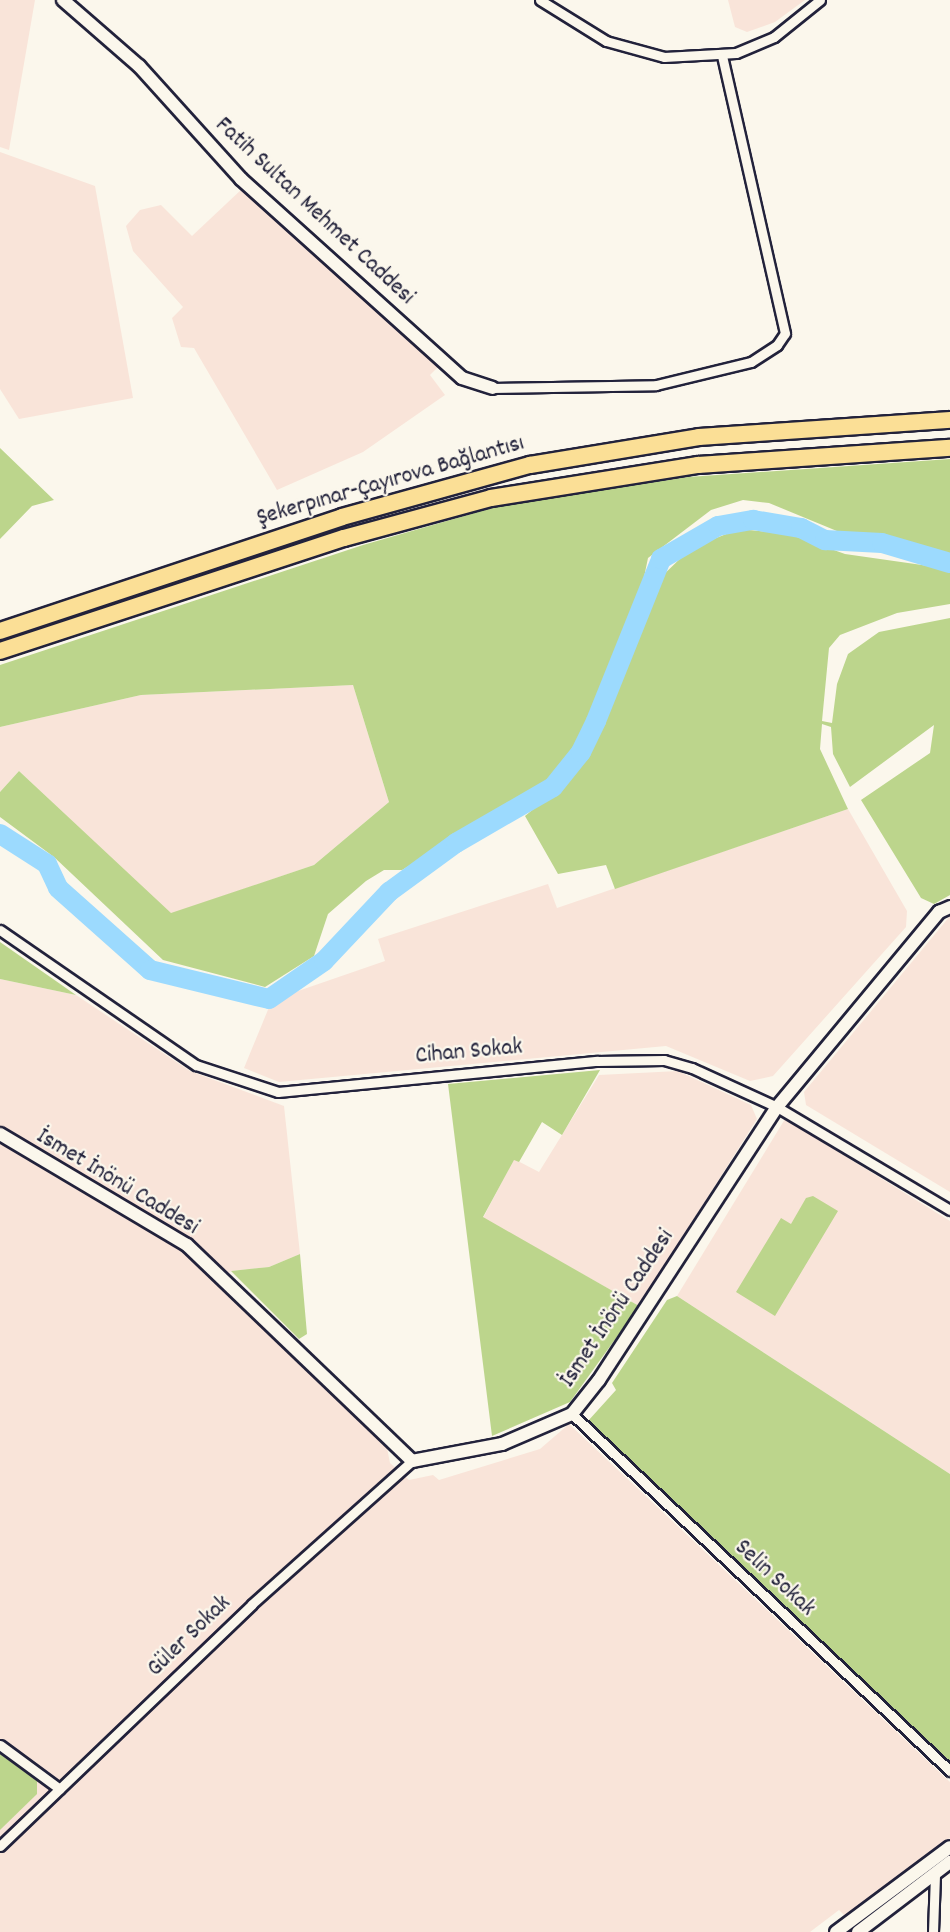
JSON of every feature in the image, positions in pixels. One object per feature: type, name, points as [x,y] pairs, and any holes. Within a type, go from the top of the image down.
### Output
[{"type":"highway","name":"Şekerpınar-Çayırova Bağlantısı","points":[[0,631],[342,517],[530,465],[699,437],[950,420]]},
{"type":"highway","name":"Şekerpınar-Çayırova Bağlantısı","points":[[0,651],[344,538],[491,498],[698,465],[950,448]]},
{"type":"street","name":"Fatih Sultan Mehmet Caddesi","points":[[63,0],[139,66],[242,179],[462,378],[492,388]]},
{"type":"street","points":[[540,0],[606,41],[631,50],[664,57],[722,55],[774,38],[820,0]]},
{"type":"street","points":[[492,388],[656,385],[751,362],[777,345],[785,333],[722,55]]},
{"type":"street","name":"İsmet İnönü Caddesi","points":[[0,1134],[187,1245],[412,1461],[502,1444],[572,1414],[599,1380],[777,1107],[939,912],[950,907]]},
{"type":"street","name":"Cihan Sokak","points":[[0,930],[196,1065],[278,1092],[597,1061],[664,1060],[692,1068],[777,1107],[950,1210]]},
{"type":"street","name":"Selin Sokak","points":[[572,1414],[950,1772]]},
{"type":"street","name":"Güler Sokak","points":[[0,1846],[252,1604],[412,1461]]},
{"type":"street","points":[[0,1745],[60,1789]]},
{"type":"street","points":[[836,1932],[950,1847]]},
{"type":"street","points":[[858,1932],[950,1862]]},
{"type":"street","points":[[933,1932],[934,1875]]},
{"type":"shaded area","points":[[0,0],[35,0],[9,150],[0,147]]},
{"type":"shaded area","points":[[728,0],[805,0],[775,22],[747,32],[735,27]]},
{"type":"shaded area","points":[[0,152],[95,186],[133,398],[19,419],[0,389]]},
{"type":"shaded area","points":[[243,188],[438,367],[430,375],[445,395],[363,452],[277,490],[194,348],[181,347],[172,318],[183,307],[133,251],[126,226],[140,210],[161,205],[192,236]]},
{"type":"shaded area","points":[[353,685],[389,802],[314,865],[171,914],[19,771],[0,792],[0,727],[141,695]]},
{"type":"shaded area","points":[[848,809],[907,911],[906,927],[773,1076],[750,1081],[666,1046],[279,1082],[244,1068],[272,1000],[385,961],[378,939],[548,884],[557,908]]},
{"type":"shaded area","points":[[950,916],[950,1192],[806,1105],[804,1092]]},
{"type":"shaded area","points":[[0,979],[76,995],[190,1071],[284,1106],[300,1254],[269,1267],[231,1271],[217,1284],[387,1448],[390,1463],[409,1480],[433,1475],[439,1480],[540,1449],[569,1424],[950,1782],[950,1838],[847,1918],[839,1910],[810,1932],[0,1932]]},
{"type":"shaded area","points":[[678,1071],[751,1105],[757,1119],[639,1306],[483,1218],[514,1159],[539,1172],[599,1075]]},
{"type":"shaded area","points":[[785,1119],[950,1221],[950,1474],[677,1296]]},
{"type":"green space","points":[[0,448],[54,500],[32,506],[0,539]]},
{"type":"green space","points":[[950,459],[950,554],[849,536],[769,503],[743,500],[711,510],[648,558],[641,592],[595,714],[578,748],[547,785],[402,870],[384,870],[366,881],[328,914],[314,956],[265,987],[163,960],[54,857],[0,817],[0,792],[19,771],[171,913],[314,865],[389,802],[353,685],[141,695],[0,727],[0,665],[363,545],[499,506],[688,477]]},
{"type":"green space","points":[[739,529],[789,534],[845,554],[950,569],[950,604],[897,613],[840,635],[829,648],[822,721],[832,723],[837,684],[848,654],[879,632],[950,618],[950,895],[934,904],[921,898],[861,800],[930,753],[934,725],[850,787],[833,754],[831,727],[822,724],[820,749],[848,809],[615,889],[606,865],[558,874],[525,816],[564,784],[604,721],[617,669],[653,585],[691,548]]},
{"type":"green space","points":[[0,942],[76,995],[0,979]]},
{"type":"green space","points":[[600,1070],[562,1135],[542,1122],[519,1162],[514,1160],[483,1217],[639,1306],[570,1402],[492,1436],[448,1084]]},
{"type":"green space","points":[[813,1196],[838,1211],[775,1316],[736,1292],[781,1218],[791,1224],[806,1198]]},
{"type":"green space","points":[[300,1254],[307,1334],[299,1339],[231,1271],[269,1267]]},
{"type":"green space","points":[[677,1296],[950,1474],[950,1762],[588,1421],[616,1390],[612,1383],[667,1300]]},
{"type":"green space","points":[[0,1754],[37,1781],[37,1794],[0,1830]]},
{"type":"waterway","points":[[0,834],[47,864],[58,888],[150,970],[269,999],[324,961],[389,892],[456,843],[553,787],[581,752],[596,721],[661,559],[718,526],[753,520],[801,528],[825,540],[882,543],[950,563]]}]
